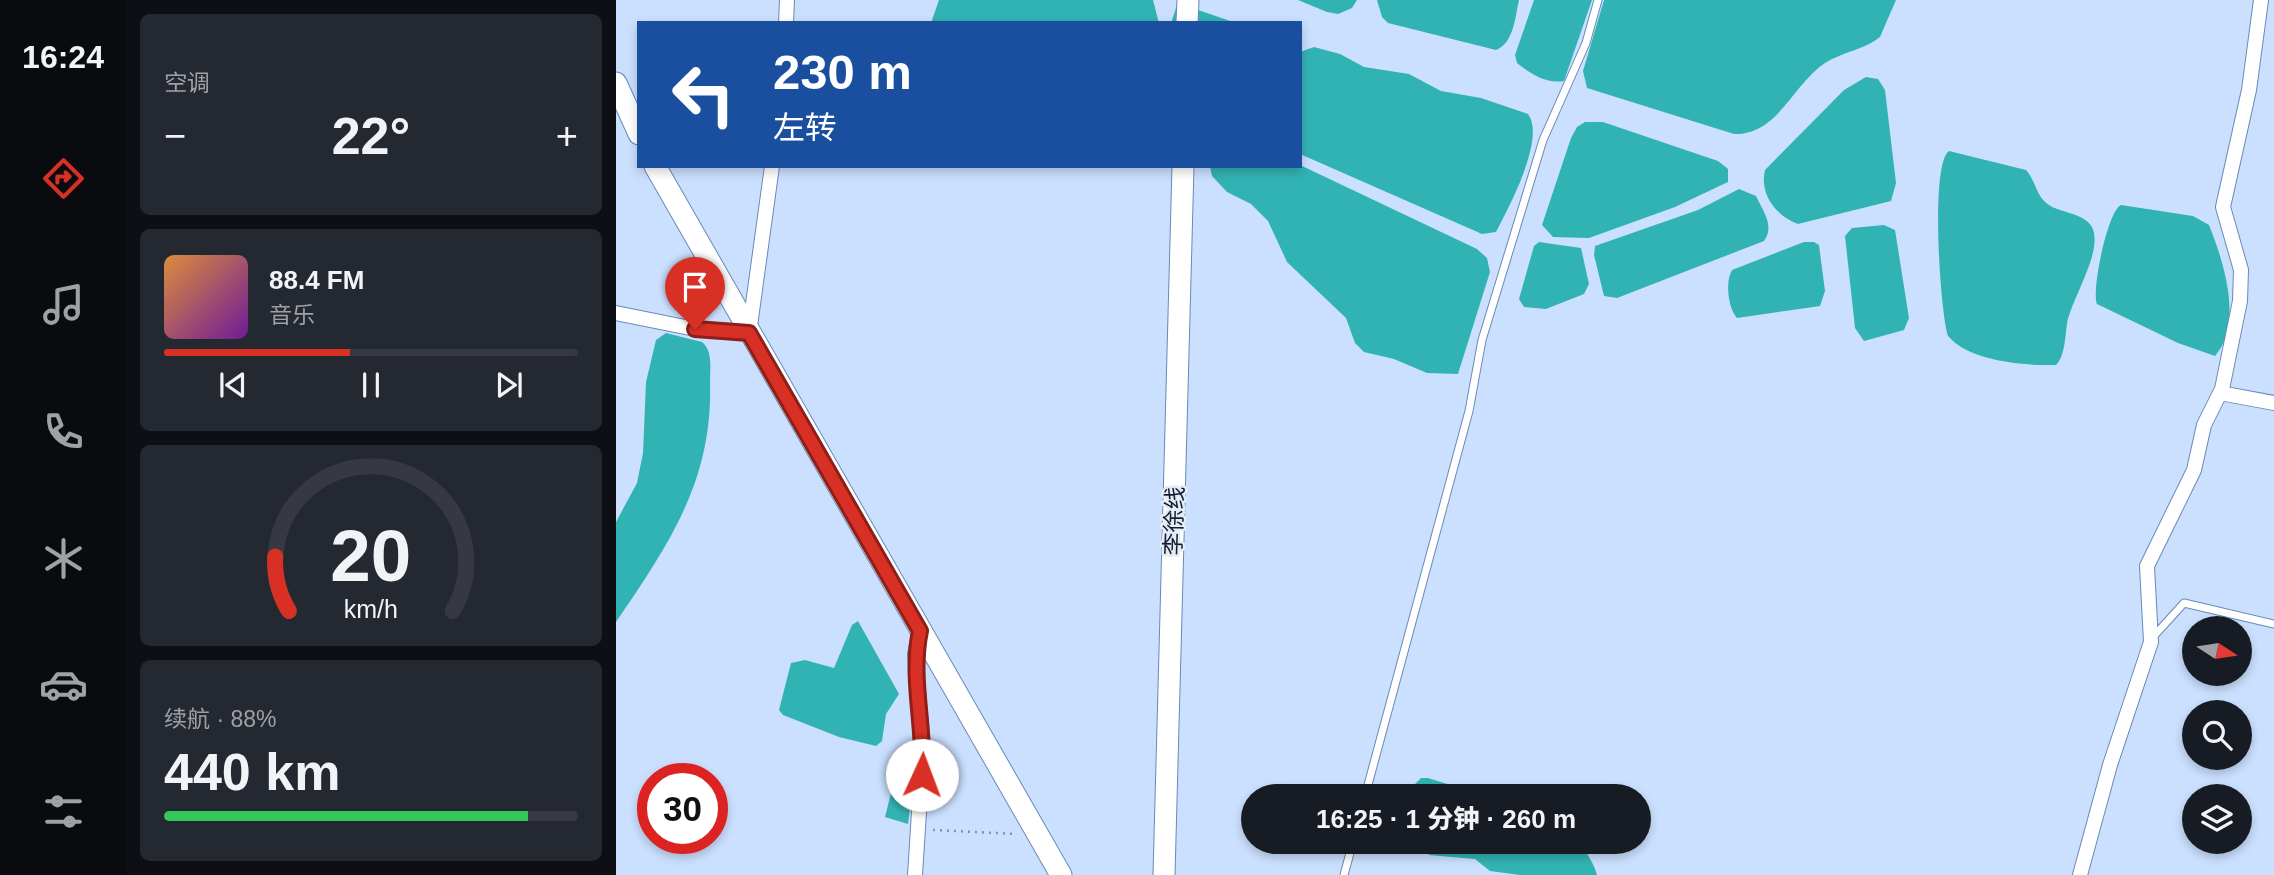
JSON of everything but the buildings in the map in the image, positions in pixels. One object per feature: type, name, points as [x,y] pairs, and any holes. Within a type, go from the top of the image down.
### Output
[{"type":"street","points":[[786,21],[787,0]]},
{"type":"street","points":[[1187,21],[1188,0]]},
{"type":"street","points":[[2080,875],[2110,765],[2152,637],[2147,566],[2194,470],[2204,425],[2220,393],[2242,285],[2241,270],[2223,207],[2249,90],[2261,0]]},
{"type":"street","points":[[616,83],[637,130]]},
{"type":"street","points":[[656,168],[1061,875]]},
{"type":"street","points":[[749,333],[772,168]]},
{"type":"street","name":"李徐线","points":[[1164,875],[1183,168]]},
{"type":"street","points":[[616,313],[695,329],[749,333]]},
{"type":"street","points":[[2220,393],[2274,403]]},
{"type":"street","points":[[915,875],[923,749],[915,654],[920,631]]},
{"type":"lane","points":[[1368,784],[1469,411],[1485,328],[1543,140],[1587,43],[1598,0]]},
{"type":"lane","points":[[2152,637],[2184,603],[2274,624]]},
{"type":"lane","points":[[1344,875],[1350,854]]},
{"type":"path","points":[[918,829],[1038,835]]},
{"type":"shaded area","points":[[939,0],[1153,0],[1158,21],[932,21]]},
{"type":"shaded area","points":[[1298,0],[1357,0],[1352,8],[1338,14]]},
{"type":"shaded area","points":[[1377,0],[1519,0],[1510,36],[1502,47],[1496,50],[1388,23],[1382,17]]},
{"type":"shaded area","points":[[1534,0],[1592,0],[1564,81],[1545,80],[1517,63],[1515,55]]},
{"type":"shaded area","points":[[1604,0],[1896,0],[1880,37],[1825,63],[1813,72],[1784,107],[1762,126],[1749,132],[1734,134],[1587,88],[1583,71]]},
{"type":"shaded area","points":[[1181,4],[1230,21],[1172,21],[1177,5]]},
{"type":"shaded area","points":[[1314,47],[1340,54],[1364,67],[1409,74],[1441,91],[1481,98],[1528,114],[1532,125],[1529,155],[1517,190],[1496,232],[1482,234],[1302,155],[1302,51]]},
{"type":"shaded area","points":[[1866,77],[1878,79],[1885,90],[1896,183],[1891,201],[1798,224],[1783,216],[1771,203],[1765,187],[1765,170],[1844,90]]},
{"type":"shaded area","points":[[1585,122],[1603,122],[1718,161],[1728,169],[1728,182],[1675,207],[1589,238],[1553,237],[1542,225],[1571,138],[1577,127]]},
{"type":"shaded area","points":[[1949,151],[2026,170],[2045,202],[2084,219],[2092,227],[2094,249],[2070,314],[2063,351],[2056,365],[2013,363],[1983,356],[1969,351],[1948,336],[1942,298],[1938,209],[1943,162]]},
{"type":"shaded area","points":[[1302,166],[1477,249],[1487,258],[1490,272],[1458,374],[1427,373],[1394,359],[1364,352],[1355,343],[1346,318],[1287,262],[1268,221],[1251,204],[1227,192],[1212,176],[1210,168]]},
{"type":"shaded area","points":[[1739,189],[1756,196],[1765,213],[1768,230],[1764,241],[1617,298],[1604,296],[1594,255],[1595,246],[1698,210]]},
{"type":"shaded area","points":[[2121,205],[2193,216],[2209,225],[2225,273],[2230,309],[2224,342],[2215,356],[2178,343],[2097,304],[2096,284],[2102,251],[2111,221]]},
{"type":"shaded area","points":[[1884,225],[1895,230],[1909,318],[1904,330],[1864,341],[1855,328],[1845,236],[1852,228]]},
{"type":"shaded area","points":[[1539,242],[1581,248],[1589,284],[1584,294],[1546,309],[1524,307],[1519,299],[1534,246]]},
{"type":"shaded area","points":[[1804,242],[1819,245],[1825,291],[1820,306],[1737,318],[1728,295],[1732,270]]},
{"type":"shaded area","points":[[666,333],[702,342],[708,350],[709,418],[704,450],[696,481],[670,538],[616,622],[616,522],[637,483],[643,453],[646,382],[656,340]]},
{"type":"shaded area","points":[[858,621],[899,694],[886,714],[882,741],[876,746],[839,737],[783,715],[779,710],[791,663],[805,660],[834,668],[852,625]]},
{"type":"shaded area","points":[[899,761],[915,770],[908,824],[885,817]]},
{"type":"shaded area","points":[[1421,778],[1428,778],[1447,784],[1415,784]]},
{"type":"shaded area","points":[[1588,854],[1597,875],[1520,875],[1490,871],[1475,859],[1429,855]]},
{"type":"route","points":[[695,329],[749,333],[920,631],[915,654],[923,749],[922,775]]}]
